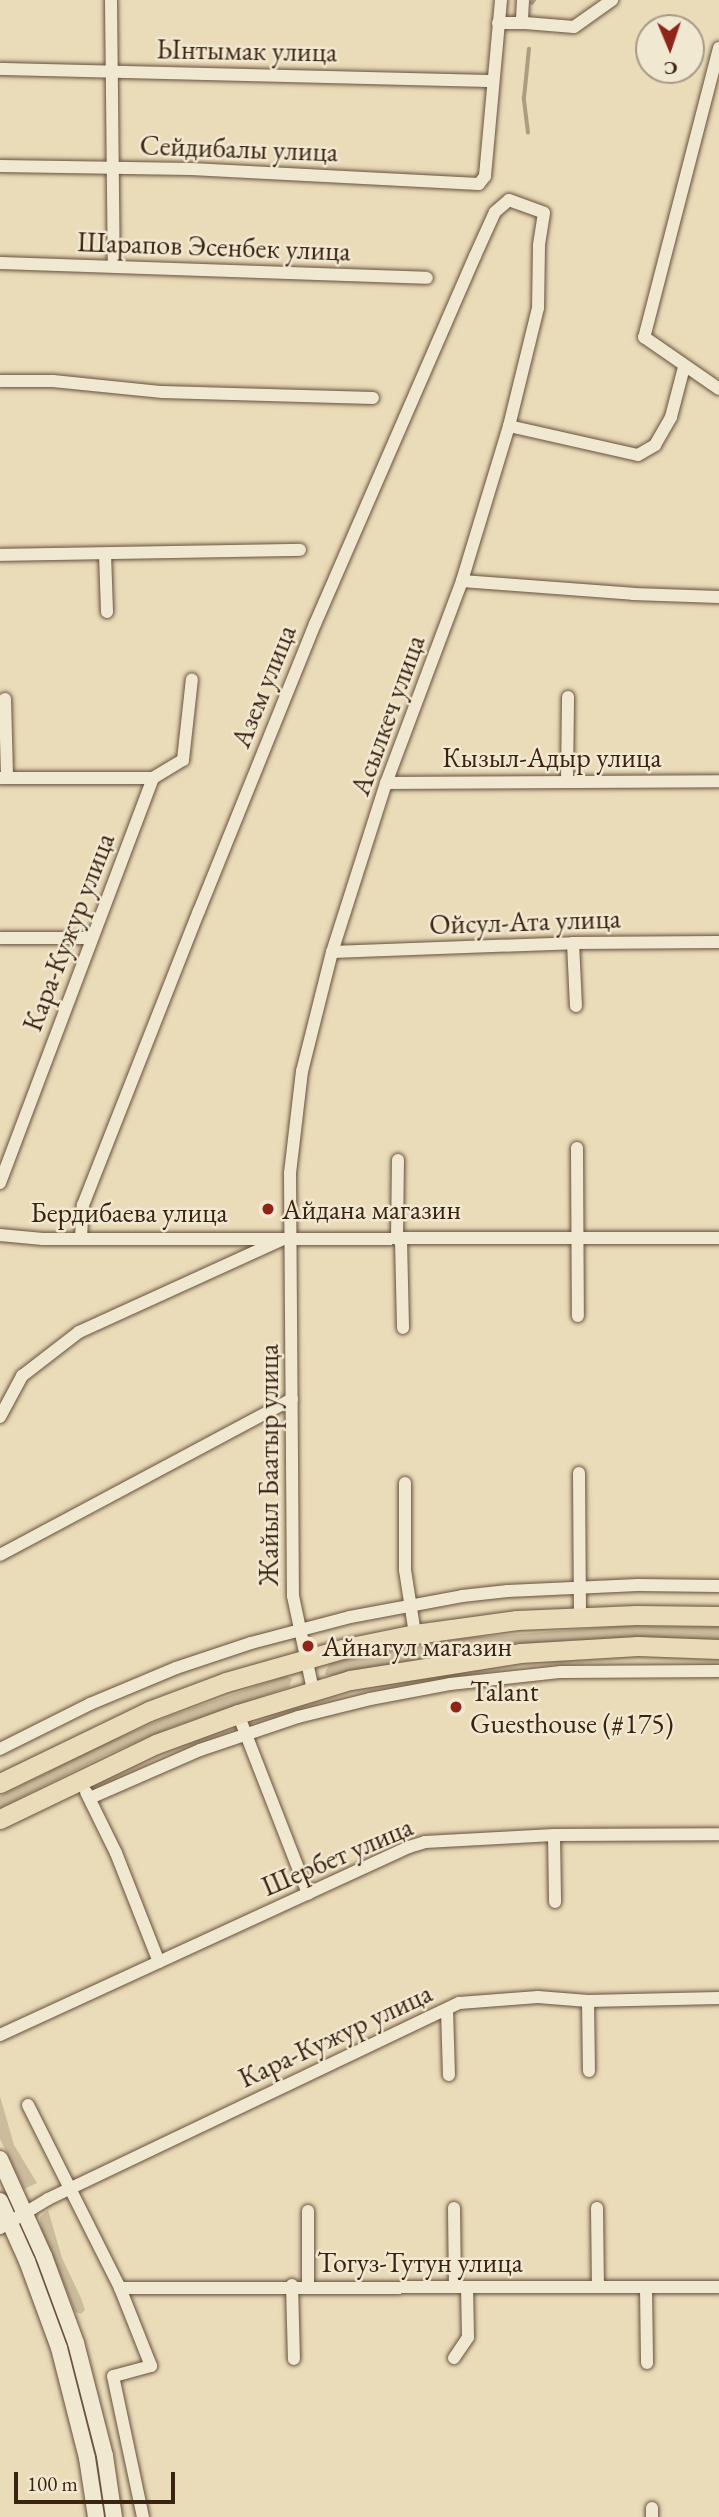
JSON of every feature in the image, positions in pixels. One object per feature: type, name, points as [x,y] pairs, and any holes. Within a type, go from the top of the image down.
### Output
[{"type":"main road","points":[[0,1783],[149,1711],[226,1682],[306,1659],[415,1634],[517,1620],[580,1616],[719,1616]]},
{"type":"main road","points":[[0,1819],[156,1744],[313,1690],[397,1671],[520,1653],[638,1646],[719,1648]]},
{"type":"main road","points":[[0,2159],[25,2212],[76,2343],[105,2456],[114,2517]]},
{"type":"main road","points":[[0,2201],[5,2225],[59,2348],[87,2458],[96,2517]]},
{"type":"street","points":[[111,0],[114,266]]},
{"type":"street","points":[[493,80],[501,0]]},
{"type":"street","points":[[523,0],[522,19],[525,23]]},
{"type":"street","points":[[498,23],[574,27],[612,0]]},
{"type":"street","points":[[719,48],[644,337],[719,389]]},
{"type":"street","name":"Ынтымак улица","points":[[0,69],[493,80]]},
{"type":"street","name":"Сейдибалы улица","points":[[0,166],[114,168],[475,184],[482,182],[485,176],[493,80]]},
{"type":"street","name":"Азем улица","points":[[81,1238],[83,1205],[204,899],[315,624],[495,212],[509,200],[544,213]]},
{"type":"street","name":"Асылкеч улица","points":[[292,1237],[290,1173],[302,1071],[332,952],[386,783],[462,581],[509,426],[538,309],[539,246],[544,213]]},
{"type":"street","name":"Шарапов Эсенбек улица","points":[[0,263],[427,278]]},
{"type":"street","points":[[509,426],[638,455],[655,445],[671,417],[684,367]]},
{"type":"street","points":[[0,381],[53,381],[162,391],[373,398]]},
{"type":"street","points":[[0,555],[300,550]]},
{"type":"street","points":[[105,554],[107,612]]},
{"type":"street","points":[[462,581],[633,594],[719,597]]},
{"type":"street","points":[[5,699],[4,778],[153,778],[183,760],[192,678]]},
{"type":"street","points":[[567,782],[568,697]]},
{"type":"street","name":"Кара-Кужур улица","points":[[0,1183],[153,778]]},
{"type":"street","name":"Кызыл-Адыр улица","points":[[386,783],[719,781]]},
{"type":"street","points":[[0,939],[91,938]]},
{"type":"street","name":"Ойсул-Ата улица","points":[[332,952],[573,943],[719,942]]},
{"type":"street","points":[[573,943],[576,1006]]},
{"type":"street","points":[[578,1148],[578,1316]]},
{"type":"street","points":[[398,1160],[403,1328]]},
{"type":"street","name":"Бердибаева улица","points":[[0,1235],[81,1238],[719,1238]]},
{"type":"street","points":[[0,1417],[22,1376],[79,1332],[250,1252],[292,1237]]},
{"type":"street","name":"Жайыл Баатыр улица","points":[[292,1237],[293,1596],[313,1690]]},
{"type":"street","points":[[0,1555],[292,1399]]},
{"type":"street","points":[[579,1473],[580,1616]]},
{"type":"street","points":[[405,1483],[405,1570],[415,1634]]},
{"type":"street","points":[[0,1749],[90,1704],[166,1672],[300,1630],[410,1605],[462,1596],[579,1586],[719,1586]]},
{"type":"street","points":[[90,1798],[162,1765],[245,1734],[370,1699],[486,1679],[601,1670],[719,1671]]},
{"type":"street","points":[[238,1714],[308,1894]]},
{"type":"street","points":[[79,1779],[116,1853],[159,1962]]},
{"type":"street","name":"Шербет улица","points":[[0,2035],[425,1842],[554,1835],[719,1834]]},
{"type":"street","points":[[554,1835],[555,1902]]},
{"type":"street","name":"Кара-Кужур улица","points":[[5,2225],[70,2188],[469,2000],[538,1997],[588,2001],[719,1998]]},
{"type":"street","points":[[588,2001],[589,2071]]},
{"type":"street","points":[[447,2009],[449,2075]]},
{"type":"street","points":[[28,2105],[120,2288],[151,2366],[113,2376],[144,2517]]},
{"type":"street","points":[[454,2208],[468,2337],[454,2358]]},
{"type":"street","points":[[597,2208],[598,2287]]},
{"type":"street","points":[[308,2211],[308,2285]]},
{"type":"street","points":[[292,2285],[294,2359]]},
{"type":"street","name":"Тогуз-Тутун улица","points":[[120,2288],[292,2285],[719,2287]]},
{"type":"street","points":[[646,2288],[647,2363]]},
{"type":"shaded area","points":[[625,1626],[719,1627],[719,1640],[570,1640],[467,1650],[335,1675],[325,1673],[330,1663],[465,1638]]},
{"type":"shaded area","points":[[286,1676],[292,1679],[289,1687],[172,1727],[106,1755],[0,1808],[0,1796],[102,1745],[167,1717]]},
{"type":"shaded area","points":[[0,2096],[14,2145],[37,2183],[24,2189],[0,2139]]},
{"type":"shaded area","points":[[48,2210],[62,2258],[85,2310],[81,2314],[75,2312],[41,2228],[40,2217]]},
{"type":"waterway","points":[[528,133],[524,98],[529,49]]},
{"type":"place","name":"Айдана магазин","points":[[268,1209]]},
{"type":"place","name":"Айнагул магазин","points":[[308,1646]]},
{"type":"place","name":"Talant Guesthouse (#175)","points":[[456,1707]]}]
